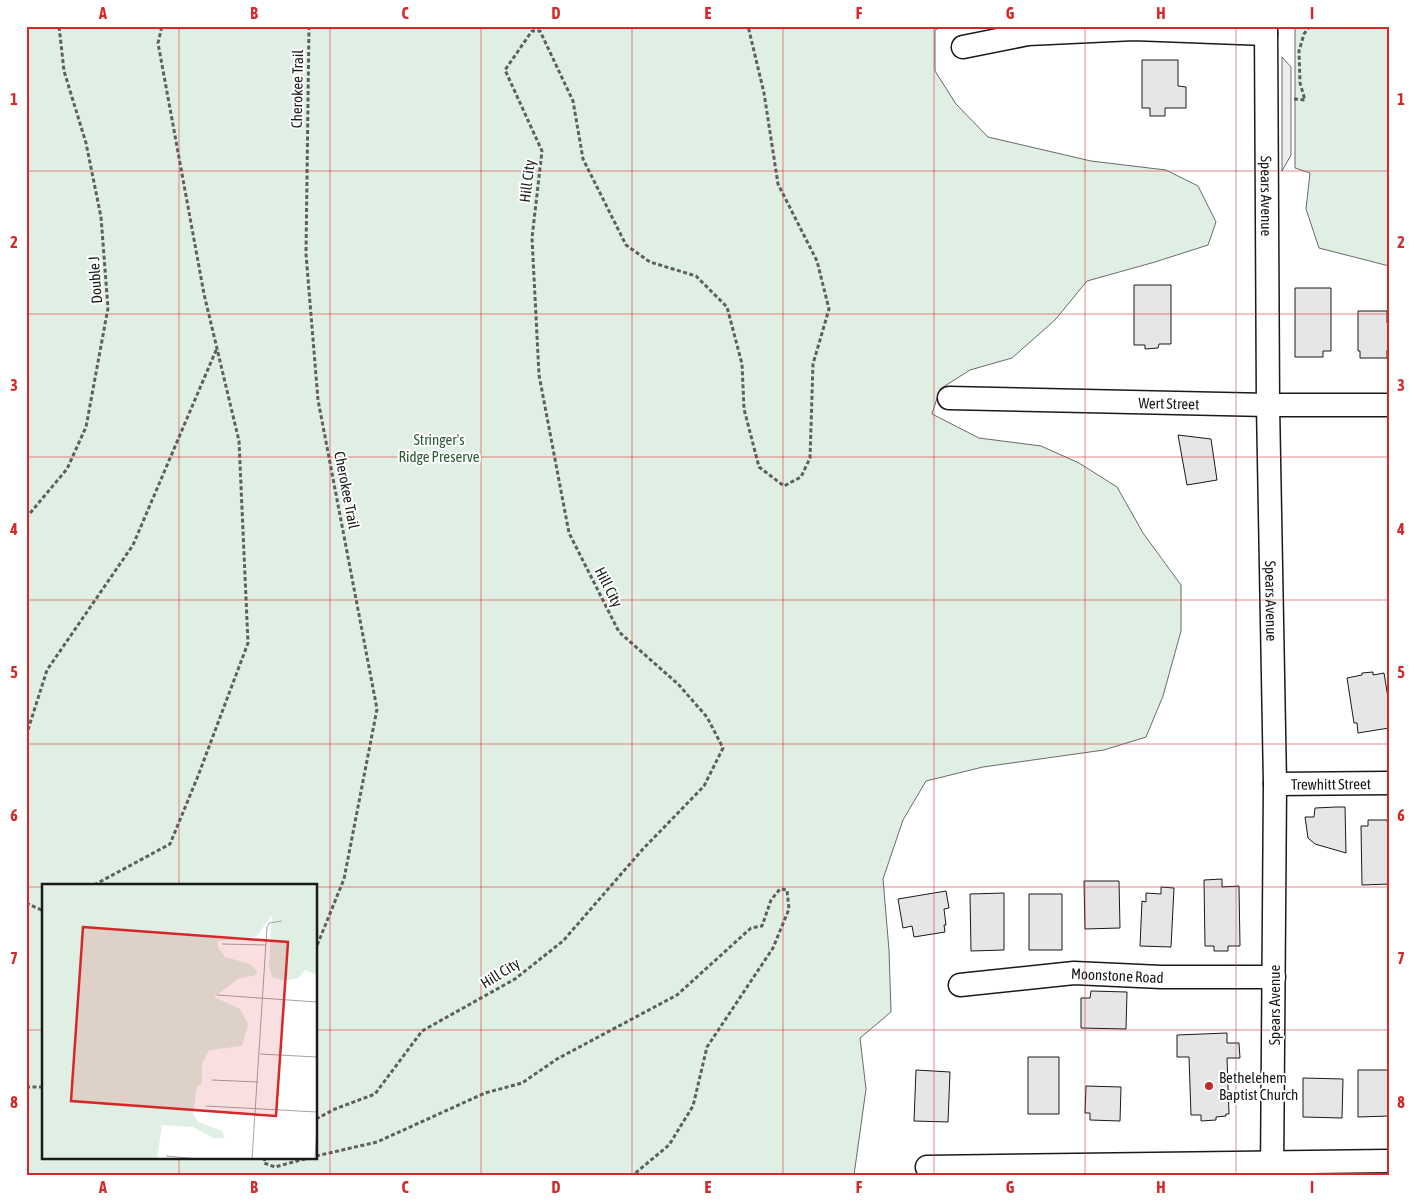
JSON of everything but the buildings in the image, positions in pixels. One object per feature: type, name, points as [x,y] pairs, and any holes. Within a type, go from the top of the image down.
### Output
[{"type":"street","points":[[963,48],[1028,34],[1124,29],[1266,30]]},
{"type":"street","name":"Spears Avenue","points":[[1266,30],[1268,405],[1275,784],[1272,1169]]},
{"type":"street","name":"Wert Street","points":[[949,398],[1268,405],[1389,405]]},
{"type":"street","name":"Trewhitt Street","points":[[1275,784],[1389,783]]},
{"type":"street","name":"Moonstone Road","points":[[960,984],[1074,973],[1161,977],[1274,977]]},
{"type":"street","points":[[927,1167],[1272,1169],[1389,1161]]},
{"type":"path","name":"Double J","points":[[26,518],[67,469],[86,427],[108,308],[101,217],[86,143],[64,71],[59,26]]},
{"type":"path","points":[[96,884],[170,844],[198,776],[248,643],[239,441],[204,294],[158,43],[162,26]]},
{"type":"path","name":"Cherokee Trail","points":[[309,26],[306,254],[318,400],[377,709],[344,879],[318,943]]},
{"type":"path","name":"Hill City","points":[[318,1119],[335,1109],[375,1094],[422,1031],[515,979],[563,941],[642,850],[704,786],[723,748],[707,718],[678,684],[619,632],[569,533],[539,375],[532,238],[542,151],[505,70],[532,31],[540,31],[573,101],[582,159],[626,245],[650,262],[696,276],[727,307],[742,364],[744,410],[759,467],[784,486],[801,477],[810,458],[813,364],[829,309],[817,261],[778,184],[764,93],[748,26]]},
{"type":"path","points":[[1294,99],[1305,100],[1300,83],[1299,51],[1304,34],[1310,26]]},
{"type":"path","points":[[26,736],[46,670],[133,545],[217,348]]},
{"type":"path","points":[[318,1156],[377,1142],[485,1093],[522,1083],[557,1060],[677,995],[751,928],[762,926],[772,900],[780,889],[787,890],[789,909],[773,948],[707,1047],[693,1106],[669,1145],[633,1175]]},
{"type":"path","points":[[26,903],[42,910]]},
{"type":"path","points":[[26,1087],[42,1087]]},
{"type":"path","points":[[265,1158],[264,1163],[275,1167],[308,1158]]},
{"type":"green space","name":"Stringer's Ridge Preserve","points":[[26,26],[944,26],[935,30],[935,71],[956,104],[988,137],[1091,161],[1166,170],[1198,186],[1216,222],[1208,245],[1087,281],[1055,320],[1012,358],[970,370],[940,389],[932,414],[979,438],[1041,446],[1079,463],[1117,487],[1143,533],[1181,585],[1181,631],[1163,696],[1146,737],[1104,750],[983,767],[926,781],[903,820],[883,879],[889,950],[891,1012],[860,1038],[866,1089],[854,1175],[26,1175]]},
{"type":"green space","points":[[1295,26],[1389,26],[1389,266],[1319,248],[1306,209],[1310,173],[1295,168]]},
{"type":"shaded area","points":[[1282,57],[1291,67],[1291,155],[1282,171]]},
{"type":"place","name":"Bethelehem Baptist Church","points":[[1209,1086]]}]
